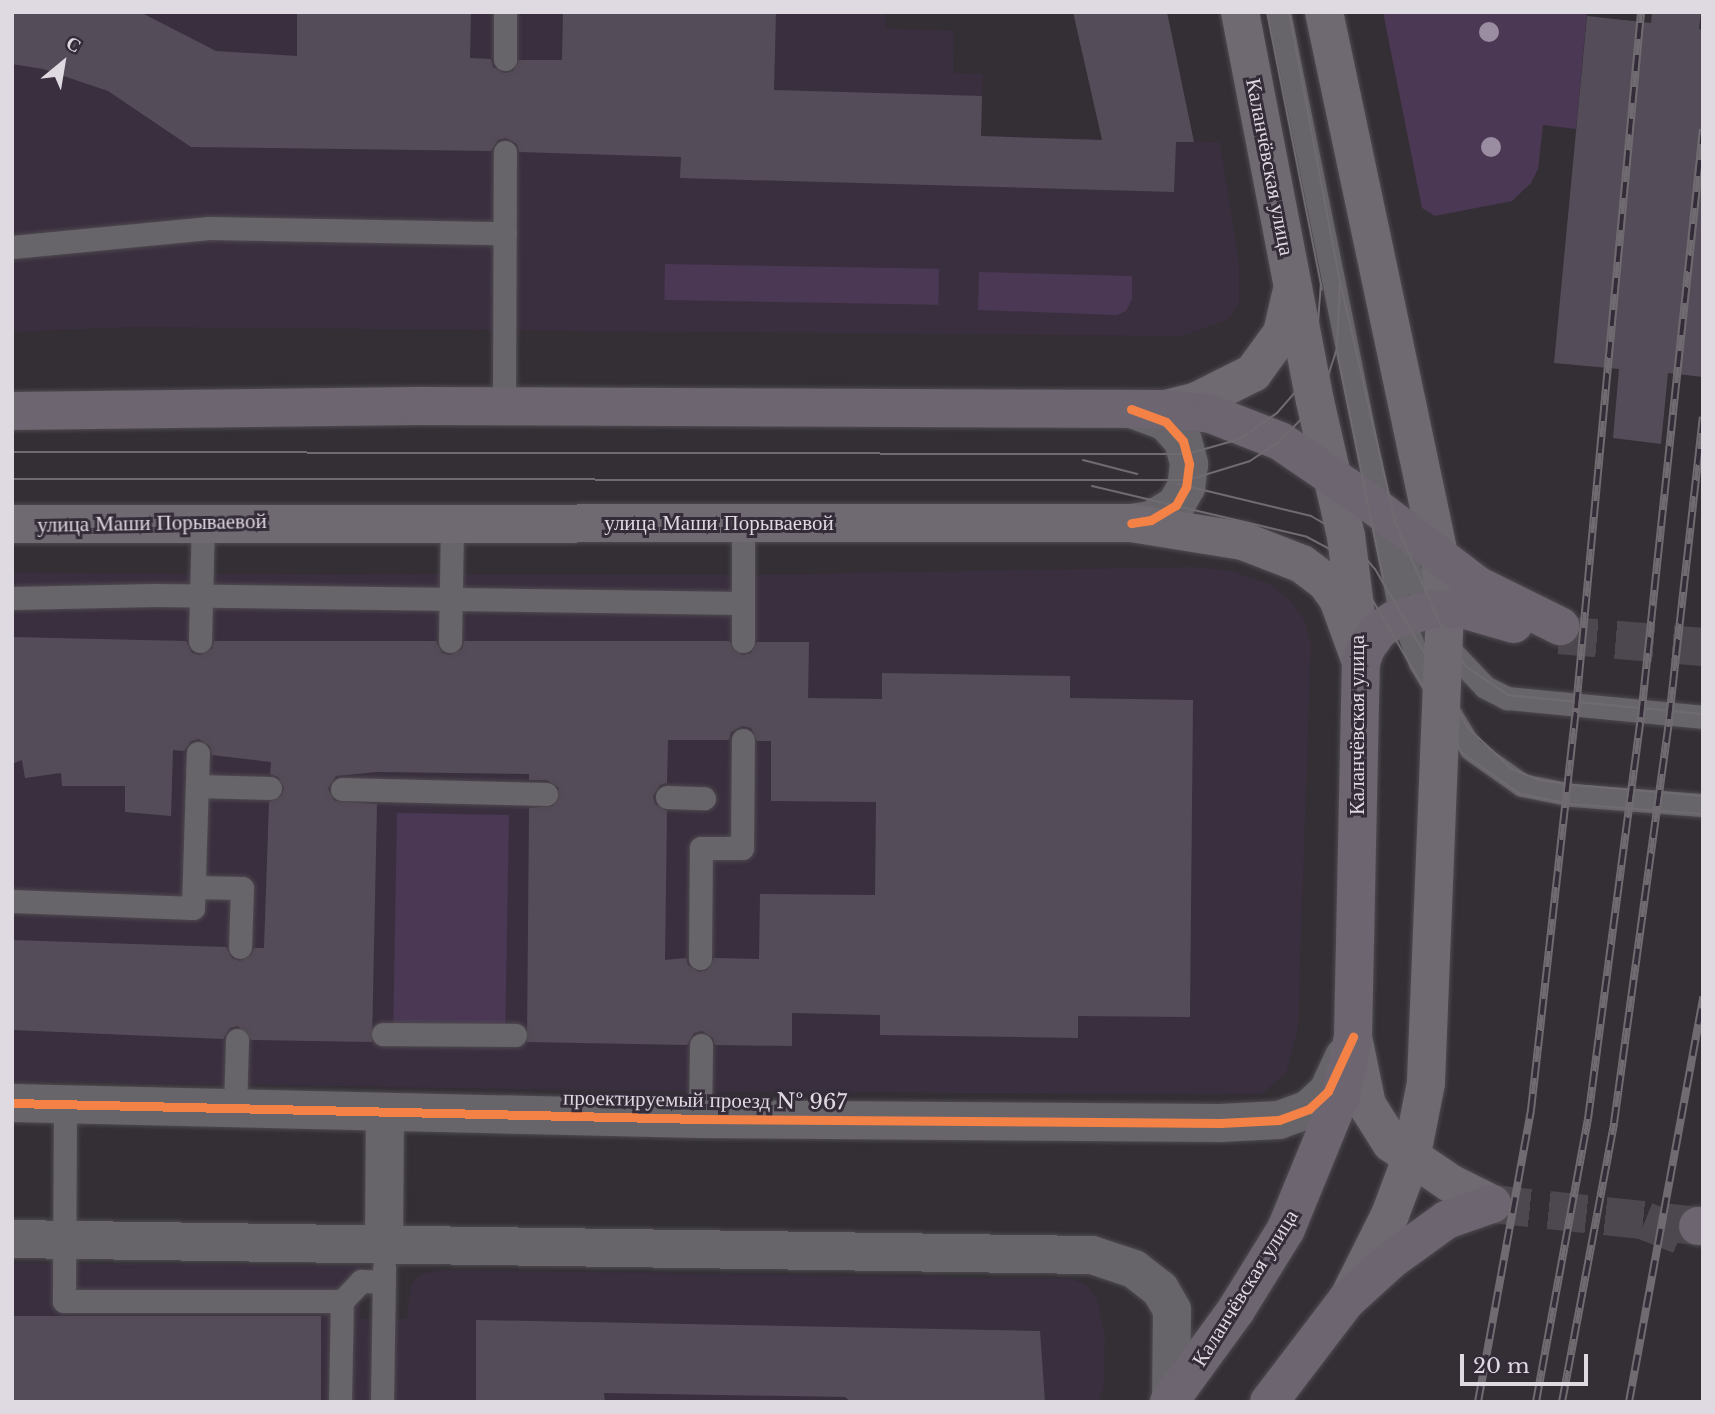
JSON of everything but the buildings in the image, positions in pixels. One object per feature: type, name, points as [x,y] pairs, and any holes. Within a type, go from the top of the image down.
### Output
[{"type":"main road","name":"Каланчёвская улица","points":[[1170,1401],[1286,1229],[1330,1129],[1353,1037],[1361,662],[1346,536],[1292,281],[1240,12]]},
{"type":"main road","points":[[1269,1402],[1346,1301],[1390,1215],[1411,1159],[1426,1083],[1440,699],[1430,618],[1440,559],[1324,12]]},
{"type":"main road","points":[[1148,409],[1197,401],[1253,373],[1282,333],[1292,281]]},
{"type":"main road","points":[[12,411],[504,408],[1148,409],[1211,414],[1244,424],[1280,441],[1383,514],[1440,559],[1559,631],[1430,618],[1379,630],[1361,662]]},
{"type":"main road","name":"улица Маши Порываевой","points":[[12,524],[1131,523],[1244,541],[1302,564],[1326,582],[1338,599],[1361,662]]},
{"type":"main road","points":[[1346,1301],[1446,1220],[1492,1204],[1411,1159],[1391,1143],[1367,1105],[1353,1037]]},
{"type":"street","points":[[1131,523],[1152,520],[1177,505],[1186,487],[1189,464],[1183,441],[1167,422],[1148,409]]},
{"type":"street","name":"проектируемый проезд № 967","points":[[12,1103],[700,1119],[1279,1120],[1309,1109],[1328,1091],[1353,1037]]},
{"type":"street","points":[[384,1264],[386,1112]]},
{"type":"street","points":[[12,1239],[63,1240],[384,1264],[1091,1255],[1134,1269],[1160,1289],[1172,1310],[1170,1401]]},
{"type":"lane","points":[[505,12],[505,59]]},
{"type":"lane","points":[[1279,12],[1328,268],[1383,514],[1430,618],[1466,671],[1507,698],[1703,717]]},
{"type":"lane","points":[[504,408],[505,152]]},
{"type":"lane","points":[[12,247],[209,228],[505,233]]},
{"type":"lane","points":[[200,641],[203,522]]},
{"type":"lane","points":[[450,641],[452,522]]},
{"type":"lane","points":[[743,523],[743,642]]},
{"type":"lane","points":[[12,598],[201,595],[743,603]]},
{"type":"lane","points":[[1440,699],[1471,749],[1497,770],[1537,789],[1703,805]]},
{"type":"lane","points":[[700,958],[701,848],[742,848],[743,740]]},
{"type":"lane","points":[[12,901],[193,908],[198,753]]},
{"type":"lane","points":[[1436,776],[1458,765],[1497,770]]},
{"type":"lane","points":[[342,789],[448,783],[546,794]]},
{"type":"lane","points":[[197,786],[270,788]]},
{"type":"lane","points":[[667,797],[704,798]]},
{"type":"lane","points":[[194,887],[242,888],[240,947]]},
{"type":"lane","points":[[383,1034],[515,1035]]},
{"type":"lane","points":[[235,1108],[237,1040]]},
{"type":"lane","points":[[700,1119],[702,1045]]},
{"type":"lane","points":[[65,1104],[64,1308],[342,1301]]},
{"type":"lane","points":[[340,1402],[342,1301],[361,1281],[384,1264]]},
{"type":"lane","points":[[382,1402],[384,1264]]},
{"type":"shaded area","points":[[12,12],[885,12],[886,29],[954,30],[953,73],[983,74],[981,136],[1220,142],[1239,264],[1239,304],[1229,319],[1182,336],[131,327],[12,332]]},
{"type":"shaded area","points":[[1383,12],[1587,12],[1576,129],[1543,125],[1538,169],[1531,183],[1512,201],[1435,216],[1422,208]]},
{"type":"shaded area","points":[[665,264],[939,269],[938,305],[664,300]]},
{"type":"shaded area","points":[[979,272],[1132,276],[1132,299],[1126,311],[1117,315],[978,310]]},
{"type":"shaded area","points":[[1193,567],[1231,571],[1271,585],[1291,601],[1304,620],[1311,644],[1298,1028],[1286,1073],[1261,1094],[700,1092],[12,1081],[12,573],[743,575]]},
{"type":"shaded area","points":[[397,813],[509,815],[505,1030],[393,1028]]},
{"type":"shaded area","points":[[12,1263],[360,1266],[360,1319],[407,1319],[411,1284],[419,1275],[440,1270],[1073,1279],[1086,1285],[1097,1298],[1105,1337],[1104,1385],[1099,1402],[12,1402]]},
{"type":"tunnel","points":[[1559,635],[1703,647]]},
{"type":"tunnel","points":[[1492,1204],[1698,1226]]},
{"type":"tunnel","points":[[1645,1221],[1695,1241]]},
{"type":"tram line","points":[[1267,12],[1322,290]]},
{"type":"tram line","points":[[1289,12],[1340,281],[1395,522],[1451,648],[1468,668],[1508,695],[1703,714]]},
{"type":"tram line","points":[[12,479],[1188,480],[1250,461],[1280,441],[1304,416],[1328,376],[1337,349],[1340,281]]},
{"type":"tram line","points":[[12,452],[1187,454],[1240,439],[1277,413],[1295,392],[1316,348],[1321,283]]},
{"type":"tram line","points":[[1337,352],[1383,578]]},
{"type":"tram line","points":[[1083,460],[1137,474]]},
{"type":"tram line","points":[[1178,484],[1311,516],[1346,536],[1375,569],[1469,729],[1512,769],[1539,780],[1574,785],[1703,796]]},
{"type":"tram line","points":[[1092,486],[1307,537],[1339,554],[1362,582],[1462,753],[1520,794],[1571,804],[1703,814]]},
{"type":"railway","points":[[1478,1402],[1531,1110],[1576,708],[1641,12]]},
{"type":"railway","points":[[1536,1402],[1588,1119],[1641,717],[1703,129]]},
{"type":"railway","points":[[1562,1402],[1614,1123],[1669,719],[1703,417]]},
{"type":"railway","points":[[1629,1402],[1703,997]]},
{"type":"cycle path","points":[[1131,409],[1166,422],[1183,441],[1189,464],[1186,487],[1176,505],[1151,520],[1131,523]]},
{"type":"cycle path","points":[[12,1103],[700,1119],[1220,1123],[1279,1120],[1309,1109],[1328,1091],[1353,1037]]}]
